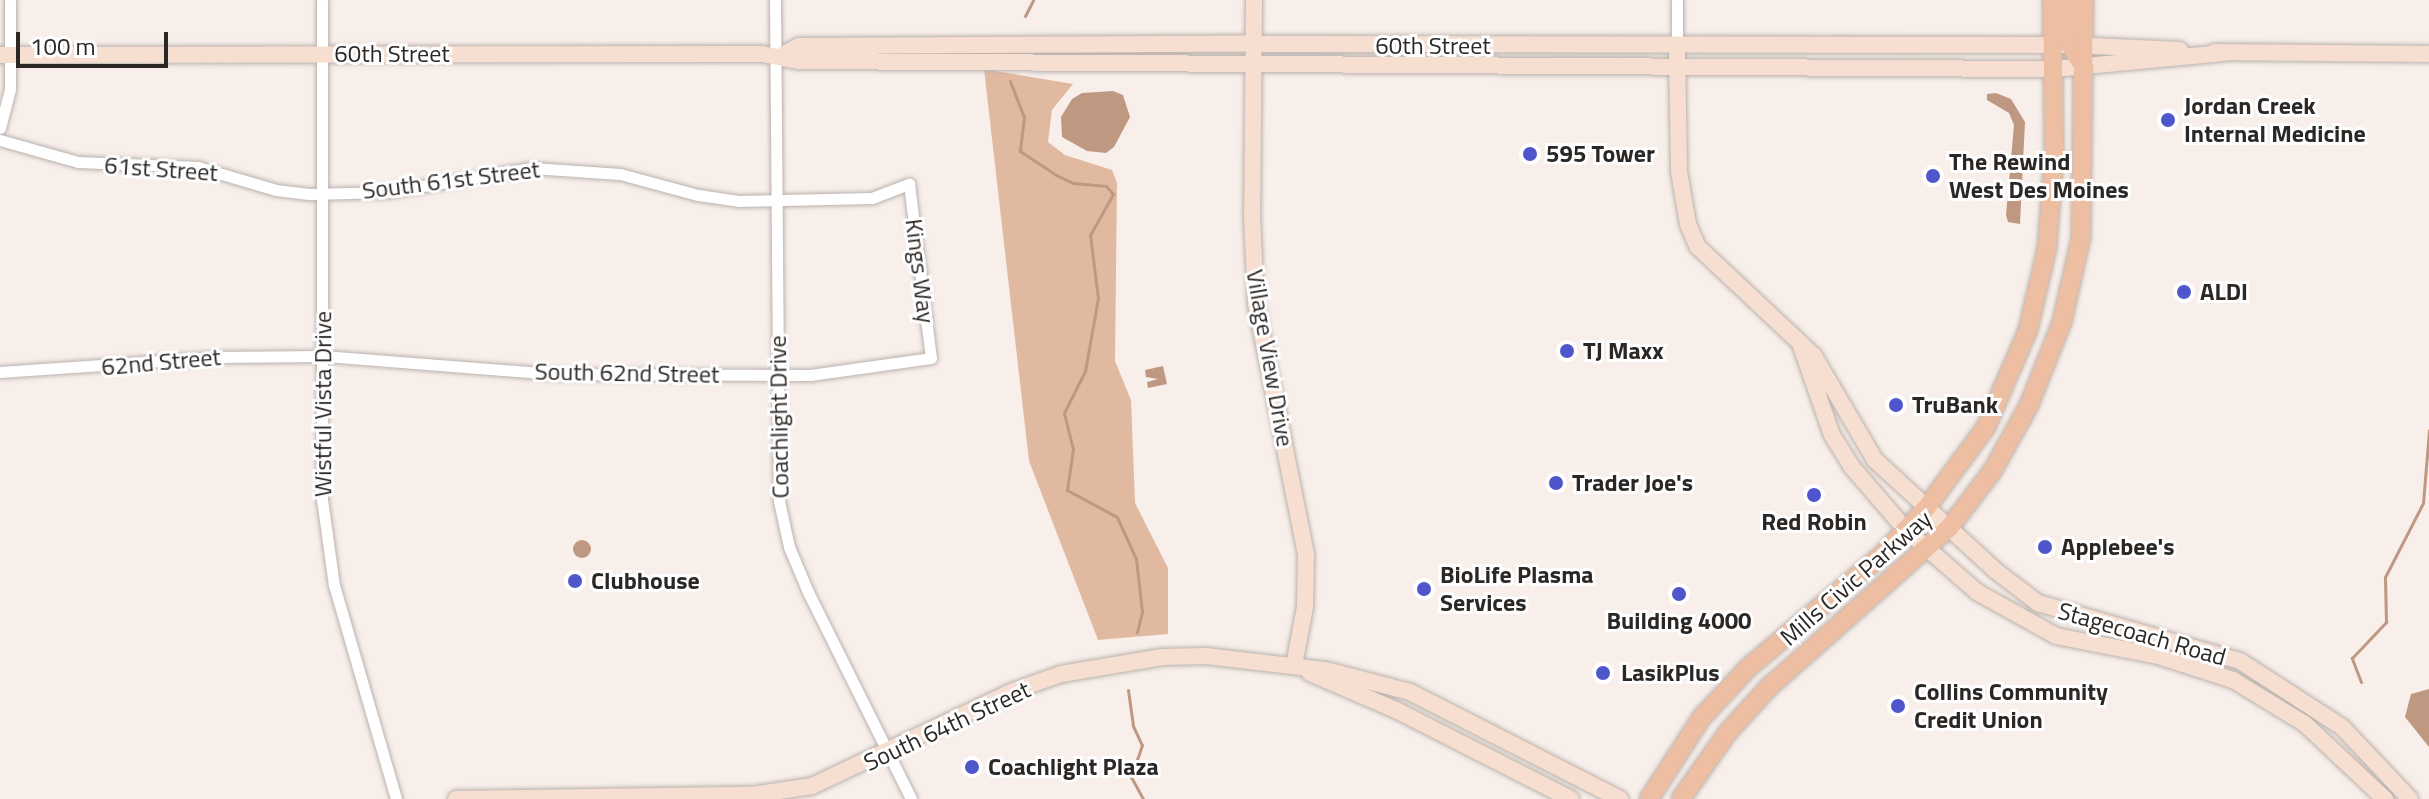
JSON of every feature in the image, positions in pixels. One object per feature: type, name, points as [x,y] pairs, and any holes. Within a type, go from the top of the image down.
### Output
[{"type":"main road","name":"Mills Civic Parkway","points":[[2052,0],[2069,45]]},
{"type":"main road","points":[[2069,0],[2069,45],[2085,69]]},
{"type":"main road","name":"Mills Civic Parkway","points":[[1649,799],[1680,748],[1723,694],[1906,530],[1927,507],[1986,427],[2028,330],[2047,248],[2054,69],[2069,45],[2084,0]]},
{"type":"main road","name":"Mills Civic Parkway","points":[[1681,799],[1728,732],[1769,687],[1928,550],[1949,528],[2011,440],[2062,322],[2081,238],[2085,69]]},
{"type":"street","points":[[0,128],[10,89],[5,55],[10,0]]},
{"type":"street","name":"Wistful Vista Drive","points":[[322,0],[326,541],[334,585],[396,799]]},
{"type":"street","name":"Coachlight Drive","points":[[775,0],[780,54],[776,201],[776,460],[789,547],[911,799]]},
{"type":"street","name":"Village View Drive","points":[[1254,0],[1256,304],[1306,555],[1305,607],[1294,665]]},
{"type":"street","name":"Stagecoach Road","points":[[1677,0],[1679,172],[1688,224],[1698,247],[1814,356],[1875,460],[2038,603],[2064,615],[2205,649],[2289,690],[2366,748],[2410,799]]},
{"type":"street","name":"60th Street","points":[[780,54],[799,46],[1254,44],[2069,45],[2223,53]]},
{"type":"street","points":[[2223,53],[2429,54]]},
{"type":"street","name":"60th Street","points":[[5,55],[780,54],[799,61],[1677,63],[2085,69],[2223,53]]},
{"type":"street","name":"61st Street","points":[[0,140],[78,162],[198,167],[276,190],[322,194]]},
{"type":"street","name":"South 61st Street","points":[[322,194],[387,192],[504,170],[562,167],[620,174],[718,199],[872,198],[909,184]]},
{"type":"street","name":"Kings Way","points":[[909,184],[931,358]]},
{"type":"street","name":"Stagecoach Road","points":[[1800,341],[1832,435],[1851,466],[1906,530],[1999,608],[2056,636],[2158,656],[2233,680],[2305,724],[2385,799]]},
{"type":"street","name":"South 62nd Street","points":[[323,356],[553,374],[776,375],[845,373],[931,358]]},
{"type":"street","name":"62nd Street","points":[[0,372],[218,357],[323,356]]},
{"type":"street","name":"South 64th Street","points":[[456,799],[752,795],[834,780],[1013,691],[1089,668],[1206,656],[1294,665],[1410,692],[1620,799]]},
{"type":"street","name":"South 64th Street","points":[[1294,665],[1571,799]]},
{"type":"shaded area","points":[[984,69],[1073,84],[1052,110],[1048,142],[1065,155],[1112,170],[1117,183],[1115,361],[1131,400],[1135,503],[1168,568],[1168,634],[1098,640],[1029,461]]},
{"type":"shaded area","points":[[1113,91],[1123,95],[1130,117],[1114,147],[1106,153],[1087,151],[1062,137],[1061,117],[1072,99],[1082,93]]},
{"type":"shaded area","points":[[1996,93],[2011,99],[2025,122],[2020,224],[2008,222],[2006,215],[2014,125],[2009,113],[1987,100],[1987,94]]},
{"type":"shaded area","points":[[1163,366],[1167,384],[1148,388],[1147,382],[1158,379],[1146,377],[1145,370]]},
{"type":"shaded area","points":[[578,540],[586,540],[591,549],[589,556],[578,558],[573,553],[573,545]]},
{"type":"shaded area","points":[[2429,689],[2429,747],[2405,717],[2411,694]]},
{"type":"waterway","points":[[1025,16],[1033,0]]},
{"type":"waterway","points":[[1010,81],[1024,117],[1020,151],[1073,183],[1106,186],[1113,194],[1090,235],[1098,298],[1085,371],[1064,413],[1073,449],[1067,490],[1117,517],[1136,559],[1142,612],[1137,632]]},
{"type":"waterway","points":[[2361,682],[2352,658],[2386,622],[2385,577],[2423,503],[2429,430]]},
{"type":"waterway","points":[[1128,690],[1133,726],[1142,745],[1131,777],[1143,799]]},
{"type":"place","name":"Jordan Creek Internal Medicine","points":[[2168,120]]},
{"type":"place","name":"595 Tower","points":[[1530,154]]},
{"type":"place","name":"The Rewind West Des Moines","points":[[1933,176]]},
{"type":"place","name":"ALDI","points":[[2184,292]]},
{"type":"place","name":"TJ Maxx","points":[[1567,351]]},
{"type":"place","name":"TruBank","points":[[1896,405]]},
{"type":"place","name":"Trader Joe's","points":[[1556,483]]},
{"type":"place","name":"Red Robin","points":[[1814,495]]},
{"type":"place","name":"Applebee's","points":[[2045,547]]},
{"type":"place","name":"Clubhouse","points":[[575,581]]},
{"type":"place","name":"BioLife Plasma Services","points":[[1424,589]]},
{"type":"place","name":"Building 4000","points":[[1679,594]]},
{"type":"place","name":"LasikPlus","points":[[1603,673]]},
{"type":"place","name":"Collins Community Credit Union","points":[[1898,706]]},
{"type":"place","name":"Coachlight Plaza","points":[[972,767]]}]
